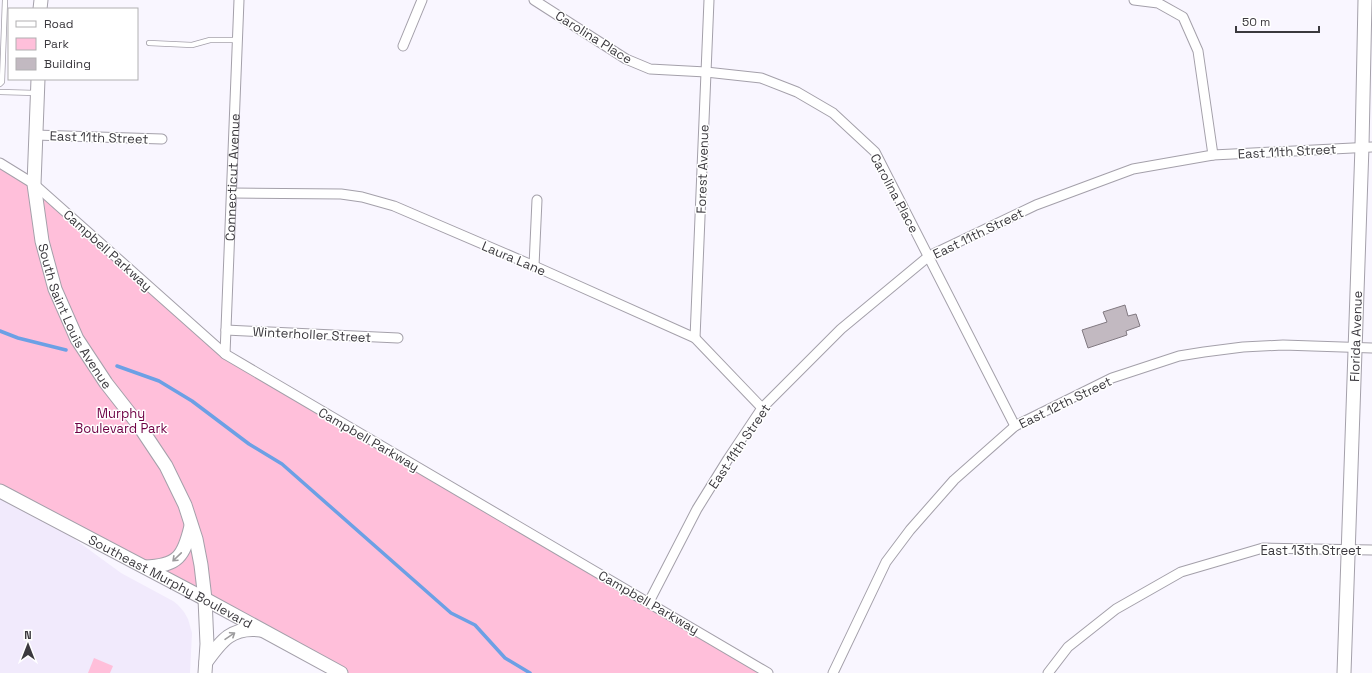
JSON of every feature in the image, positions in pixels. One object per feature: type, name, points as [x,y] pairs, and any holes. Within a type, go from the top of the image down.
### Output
[{"type":"street","name":"Connecticut Avenue","points":[[224,354],[239,0]]},
{"type":"street","points":[[403,46],[422,0]]},
{"type":"street","name":"Carolina Place","points":[[534,0],[626,59],[650,69],[706,72],[761,78],[797,92],[833,113],[875,152],[1015,426]]},
{"type":"street","name":"Forest Avenue","points":[[695,338],[709,0]]},
{"type":"street","points":[[1134,0],[1158,3],[1183,17],[1198,51],[1213,155]]},
{"type":"street","name":"Florida Avenue","points":[[1344,673],[1356,348],[1367,147],[1365,0]]},
{"type":"street","name":"South Saint Louis Avenue","points":[[38,80],[34,184],[42,241],[56,289],[77,339],[106,383],[138,424],[166,466],[185,505],[196,539],[205,599]]},
{"type":"street","name":"East 11th Street","points":[[36,135],[162,139]]},
{"type":"street","name":"East 11th Street","points":[[649,602],[697,509],[762,408],[841,329],[929,256],[1036,205],[1133,169],[1213,155],[1367,147]]},
{"type":"street","name":"Campbell Parkway","points":[[0,163],[34,184],[224,354],[768,673]]},
{"type":"street","name":"Laura Lane","points":[[232,192],[341,194],[362,197],[394,206],[534,266],[695,338],[762,408]]},
{"type":"street","points":[[534,266],[537,200]]},
{"type":"street","name":"Winterholler Street","points":[[226,330],[398,338]]},
{"type":"street","name":"East 12th Street","points":[[833,673],[886,562],[891,555],[910,530],[954,480],[1015,426],[1112,378],[1179,356],[1243,347],[1283,345],[1372,348]]},
{"type":"street","name":"Southeast Murphy Boulevard","points":[[0,491],[205,599],[341,673]]},
{"type":"street","points":[[144,567],[171,563],[177,558],[184,548],[191,526]]},
{"type":"street","name":"East 13th Street","points":[[1048,673],[1068,646],[1116,609],[1181,572],[1263,548],[1372,550]]},
{"type":"street","points":[[205,599],[207,644],[206,667]]},
{"type":"street","points":[[206,667],[219,644],[230,635],[247,629],[263,631]]},
{"type":"lane","points":[[0,84],[2,82],[5,0]]},
{"type":"lane","points":[[149,43],[192,45],[210,40],[237,40]]},
{"type":"lane","points":[[0,92],[37,93]]},
{"type":"shaded area","points":[[0,499],[69,535],[121,573],[178,605],[188,619],[192,633],[190,673],[0,673]]},
{"type":"green space","name":"Murphy Boulevard Park","points":[[0,163],[34,184],[225,354],[768,673],[341,673],[0,491]]},
{"type":"green space","points":[[94,658],[113,666],[110,673],[88,673]]},
{"type":"building","points":[[1125,305],[1128,316],[1136,314],[1140,326],[1126,331],[1127,335],[1088,348],[1082,330],[1107,322],[1103,312]]},
{"type":"waterway","points":[[0,331],[18,338],[66,350]]},
{"type":"waterway","points":[[117,366],[159,381],[192,401],[249,444],[282,464],[451,613],[475,625],[505,658],[530,673]]}]
